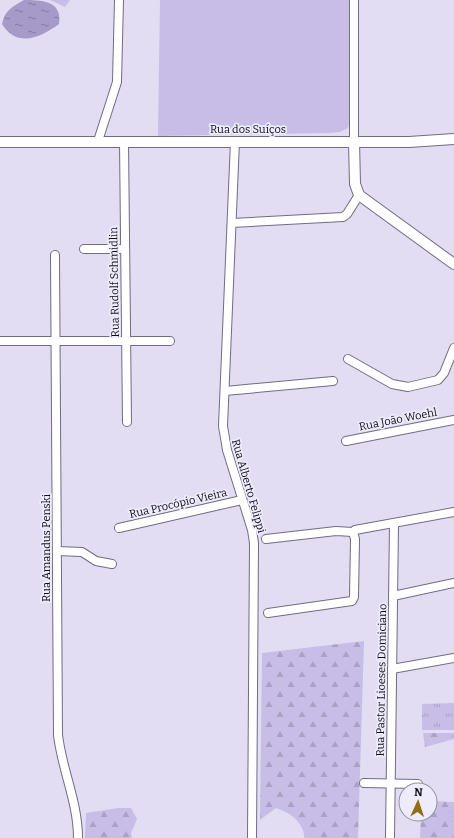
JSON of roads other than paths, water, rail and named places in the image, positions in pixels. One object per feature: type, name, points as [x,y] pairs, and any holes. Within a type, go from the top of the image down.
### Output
[{"type":"street","points":[[98,142],[117,82],[119,0]]},
{"type":"street","points":[[354,0],[355,184],[360,195],[454,264]]},
{"type":"street","name":"Rua dos Suíços","points":[[0,142],[409,142],[454,139]]},
{"type":"street","name":"Rua Alberto Felippi","points":[[235,141],[224,438],[252,530],[254,549],[252,838]]},
{"type":"street","name":"Rua Rudolf Schmidlin","points":[[124,142],[127,422]]},
{"type":"street","points":[[232,223],[343,217],[347,214],[360,195]]},
{"type":"street","points":[[84,249],[125,249]]},
{"type":"street","name":"Rua Amandus Penski","points":[[55,255],[58,736],[60,752],[75,806],[78,838]]},
{"type":"street","points":[[0,341],[170,341]]},
{"type":"street","points":[[348,359],[392,384],[408,387],[438,380],[444,373],[454,348]]},
{"type":"street","points":[[225,391],[333,382]]},
{"type":"street","name":"Rua João Woehl","points":[[346,440],[454,420]]},
{"type":"street","name":"Rua Procópio Vieira","points":[[119,528],[242,500]]},
{"type":"street","points":[[266,539],[336,531],[354,531],[454,512]]},
{"type":"street","name":"Rua Pastor Lioeses Domiciano","points":[[390,838],[394,523]]},
{"type":"street","points":[[268,613],[352,601],[354,597],[354,531]]},
{"type":"street","points":[[57,551],[82,552],[96,561],[112,564]]},
{"type":"street","points":[[393,596],[454,583]]},
{"type":"street","points":[[392,669],[454,658]]},
{"type":"street","points":[[364,783],[398,784]]},
{"type":"water","points":[[24,0],[43,1],[54,6],[59,16],[59,24],[37,36],[22,38],[15,36],[2,24],[3,19],[7,12]]}]
